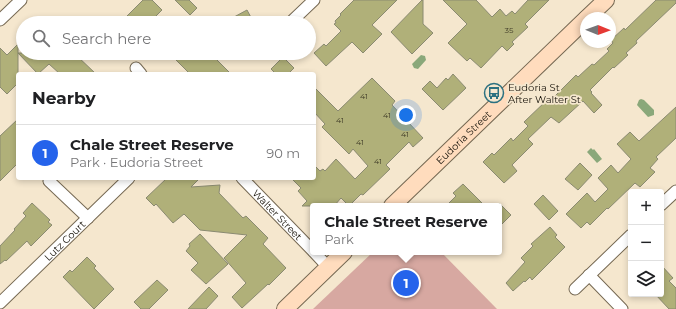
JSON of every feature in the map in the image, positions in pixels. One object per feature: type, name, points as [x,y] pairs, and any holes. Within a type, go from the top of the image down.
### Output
[{"type":"main road","name":"Eudoria Street","points":[[594,12],[606,0]]},
{"type":"main road","name":"Eudoria Street","points":[[395,203],[580,26]]},
{"type":"main road","points":[[285,309],[341,255]]},
{"type":"street","points":[[0,20],[21,0]]},
{"type":"street","points":[[297,16],[314,0]]},
{"type":"street","name":"Lutz Court","points":[[0,302],[127,180]]},
{"type":"street","name":"Walter Street","points":[[244,180],[310,249]]},
{"type":"street","points":[[49,181],[88,218]]},
{"type":"street","points":[[664,202],[676,191]]},
{"type":"street","points":[[575,289],[628,237]]},
{"type":"street","name":"Walter Street","points":[[316,255],[328,267]]},
{"type":"street","points":[[589,275],[622,309]]},
{"type":"shaded area","points":[[421,55],[425,56],[426,60],[418,69],[414,68],[412,64]]},
{"type":"shaded area","points":[[641,99],[654,110],[654,115],[648,117],[637,105]]},
{"type":"shaded area","points":[[591,148],[593,150],[594,149],[602,159],[597,163],[587,152]]},
{"type":"shaded area","points":[[370,255],[444,255],[497,309],[313,309]]},
{"type":"building","points":[[143,0],[152,0],[162,10],[156,16],[127,16]]},
{"type":"building","points":[[175,0],[189,0],[197,8],[190,15]]},
{"type":"building","points":[[354,0],[397,0],[372,25],[382,34],[363,53],[352,42],[326,66],[316,55],[316,51],[324,44],[326,46],[341,31],[334,24],[341,15],[340,14]]},
{"type":"building","points":[[422,0],[423,24],[433,33],[412,54],[391,32]]},
{"type":"building","points":[[443,0],[476,0],[492,17],[500,9],[506,16],[512,11],[515,14],[528,0],[549,0],[525,24],[528,27],[512,42],[514,44],[507,51],[502,46],[481,68],[470,58],[467,61],[448,43],[467,24]]},
{"type":"building","points":[[656,0],[676,0],[676,3],[636,41],[637,43],[626,53],[628,55],[614,68],[613,67],[590,90],[602,105],[594,113],[583,101],[559,123],[551,117],[528,139],[533,144],[512,165],[517,171],[504,183],[483,162],[492,153],[494,155],[511,138],[513,141],[528,126],[524,122],[547,100],[549,102],[576,75],[578,77],[592,64],[594,65],[609,51],[607,49],[608,48],[616,48],[616,35],[624,28],[625,30]]},
{"type":"building","points":[[247,10],[250,16],[236,16]]},
{"type":"building","points":[[16,46],[18,72],[16,72],[16,85],[7,94],[0,87],[0,48],[7,55]]},
{"type":"building","points":[[25,60],[81,60],[94,72],[58,72],[49,64],[40,72],[36,72]]},
{"type":"building","points":[[176,60],[217,60],[229,72],[188,72]]},
{"type":"building","points":[[280,60],[286,60],[294,68],[290,72],[274,72],[271,69]]},
{"type":"building","points":[[453,74],[466,88],[443,110],[422,89],[430,81],[437,88],[446,78],[448,80]]},
{"type":"building","points":[[372,78],[395,101],[392,105],[423,138],[413,147],[409,142],[386,165],[390,169],[363,195],[361,194],[352,203],[346,203],[341,198],[337,203],[310,203],[310,206],[302,206],[307,201],[298,191],[301,188],[293,180],[316,180],[316,167],[320,171],[323,169],[325,171],[336,159],[355,179],[368,166],[353,149],[349,154],[322,127],[325,124],[316,114],[316,89],[338,111]]},
{"type":"building","points":[[676,107],[676,138],[656,157],[658,159],[650,168],[655,172],[640,187],[635,183],[590,225],[587,222],[581,228],[566,214],[587,193],[595,202],[608,189],[598,178],[611,165],[618,173],[631,159],[617,144],[630,132],[639,141]]},
{"type":"building","points":[[16,121],[16,165],[0,181],[0,136]]},
{"type":"building","points":[[580,163],[592,175],[578,190],[565,179]]},
{"type":"building","points":[[165,180],[198,180],[191,187],[220,185],[219,193],[243,218],[246,216],[268,238],[263,244],[286,268],[242,308],[232,297],[246,283],[224,258],[247,235],[200,230],[184,214],[173,223],[156,204],[154,206],[146,198]]},
{"type":"building","points":[[463,184],[482,203],[449,203],[456,196],[453,193]]},
{"type":"building","points":[[543,195],[558,211],[549,220],[534,204]]},
{"type":"building","points":[[32,203],[50,220],[48,222],[52,225],[31,246],[27,241],[6,261],[5,260],[0,264],[0,246],[26,216],[23,213]]},
{"type":"building","points":[[502,206],[511,215],[502,224]]},
{"type":"building","points":[[550,227],[557,235],[555,237],[565,247],[532,280],[530,277],[513,291],[506,283],[525,262],[521,258],[533,246],[531,244]]},
{"type":"building","points":[[200,234],[228,264],[206,284],[191,270],[198,263],[186,251],[190,246],[189,244]]},
{"type":"building","points":[[87,257],[96,266],[94,268],[114,289],[94,309],[63,277],[70,270],[72,272]]},
{"type":"building","points":[[664,268],[673,278],[669,281],[676,288],[676,309],[669,309],[658,297],[664,297]]},
{"type":"building","points":[[157,280],[168,290],[149,309],[141,309],[134,302]]},
{"type":"building","points":[[209,287],[218,296],[206,309],[188,309]]},
{"type":"place","name":"Eudoria St After Walter St","points":[[494,93]]},
{"type":"place","name":"Chale Street Reserve","points":[[406,283]]}]
